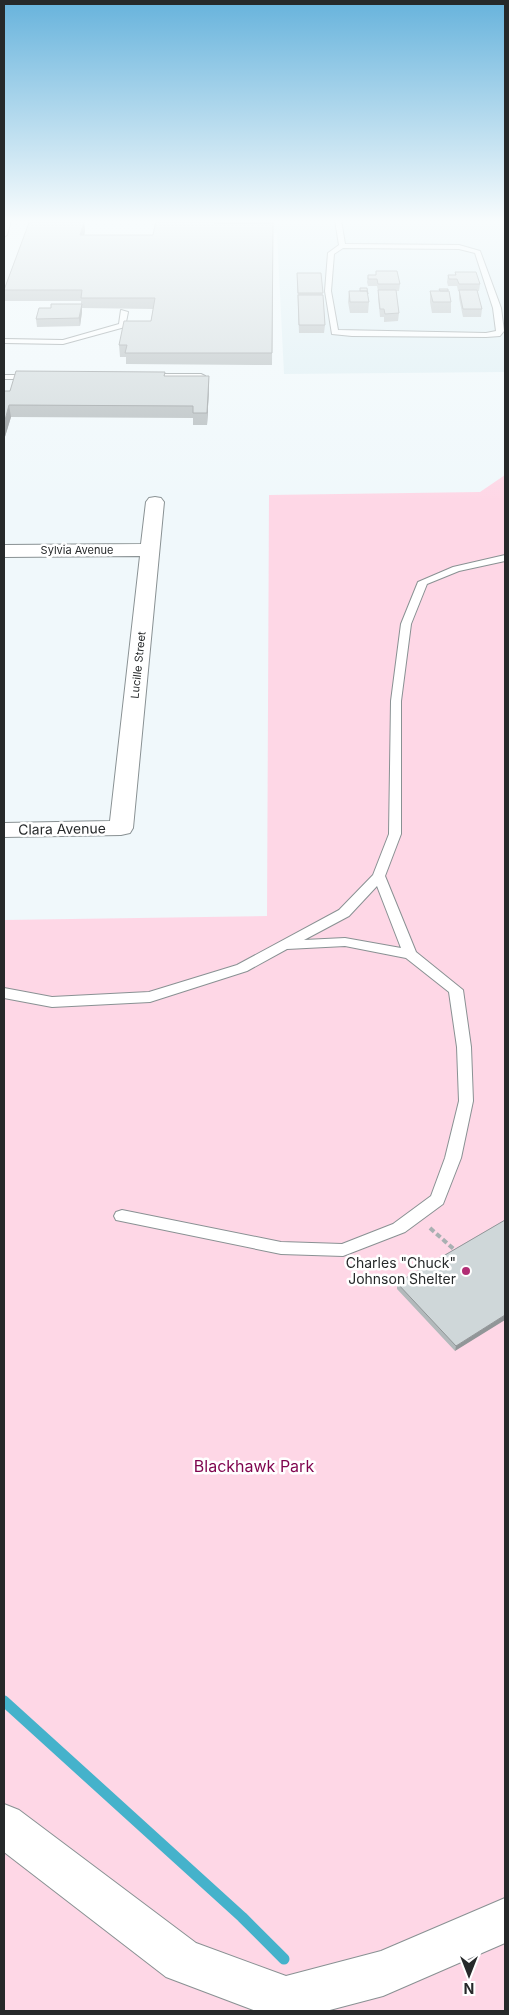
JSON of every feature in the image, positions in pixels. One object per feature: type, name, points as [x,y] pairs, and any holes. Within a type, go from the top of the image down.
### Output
[{"type":"street","name":"Lucille Street","points":[[121,828],[155,502]]},
{"type":"street","name":"Sylvia Avenue","points":[[4,550],[150,550]]},
{"type":"street","name":"Clara Avenue","points":[[4,830],[121,828]]},
{"type":"street","points":[[4,1825],[182,1961],[286,1998],[383,1973],[505,1920]]},
{"type":"lane","points":[[4,341],[63,342],[122,325],[124,314]]},
{"type":"lane","points":[[331,314],[334,332],[352,334],[486,335],[498,334],[500,331],[498,314]]},
{"type":"lane","points":[[142,376],[201,376]]},
{"type":"lane","points":[[4,377],[43,377]]},
{"type":"lane","points":[[4,993],[52,1002],[150,997],[242,968],[344,912],[378,876],[395,834],[396,700],[406,624],[423,582],[456,569],[505,558]]},
{"type":"lane","points":[[378,876],[410,954]]},
{"type":"lane","points":[[122,1216],[281,1248],[343,1250],[399,1228],[437,1200],[453,1158],[466,1101],[464,1047],[456,990],[410,954],[345,942],[283,946]]},
{"type":"path","points":[[416,1216],[458,1253]]},
{"type":"shaded area","points":[[281,314],[505,314],[505,372],[284,374]]},
{"type":"green space","name":"Blackhawk Park","points":[[505,475],[505,2011],[4,2011],[4,920],[267,916],[269,495],[480,492]]},
{"type":"building","points":[[37,314],[80,314],[79,318],[36,319]]},
{"type":"building","points":[[152,314],[272,314],[272,353],[125,353],[127,345],[119,345],[124,321],[151,321]]},
{"type":"building","points":[[299,314],[324,314],[325,325],[299,325]]},
{"type":"building","points":[[16,371],[165,372],[164,376],[209,376],[207,413],[193,413],[193,406],[9,405],[4,424],[4,391],[10,391]]},
{"type":"building","name":"Charles \"Chuck\" Johnson Shelter","points":[[505,1220],[505,1315],[456,1346],[397,1283]]},
{"type":"waterway","points":[[4,1701],[242,1917],[284,1959]]},
{"type":"place","name":"Charles \"Chuck\" Johnson Shelter","points":[[466,1271]]}]
